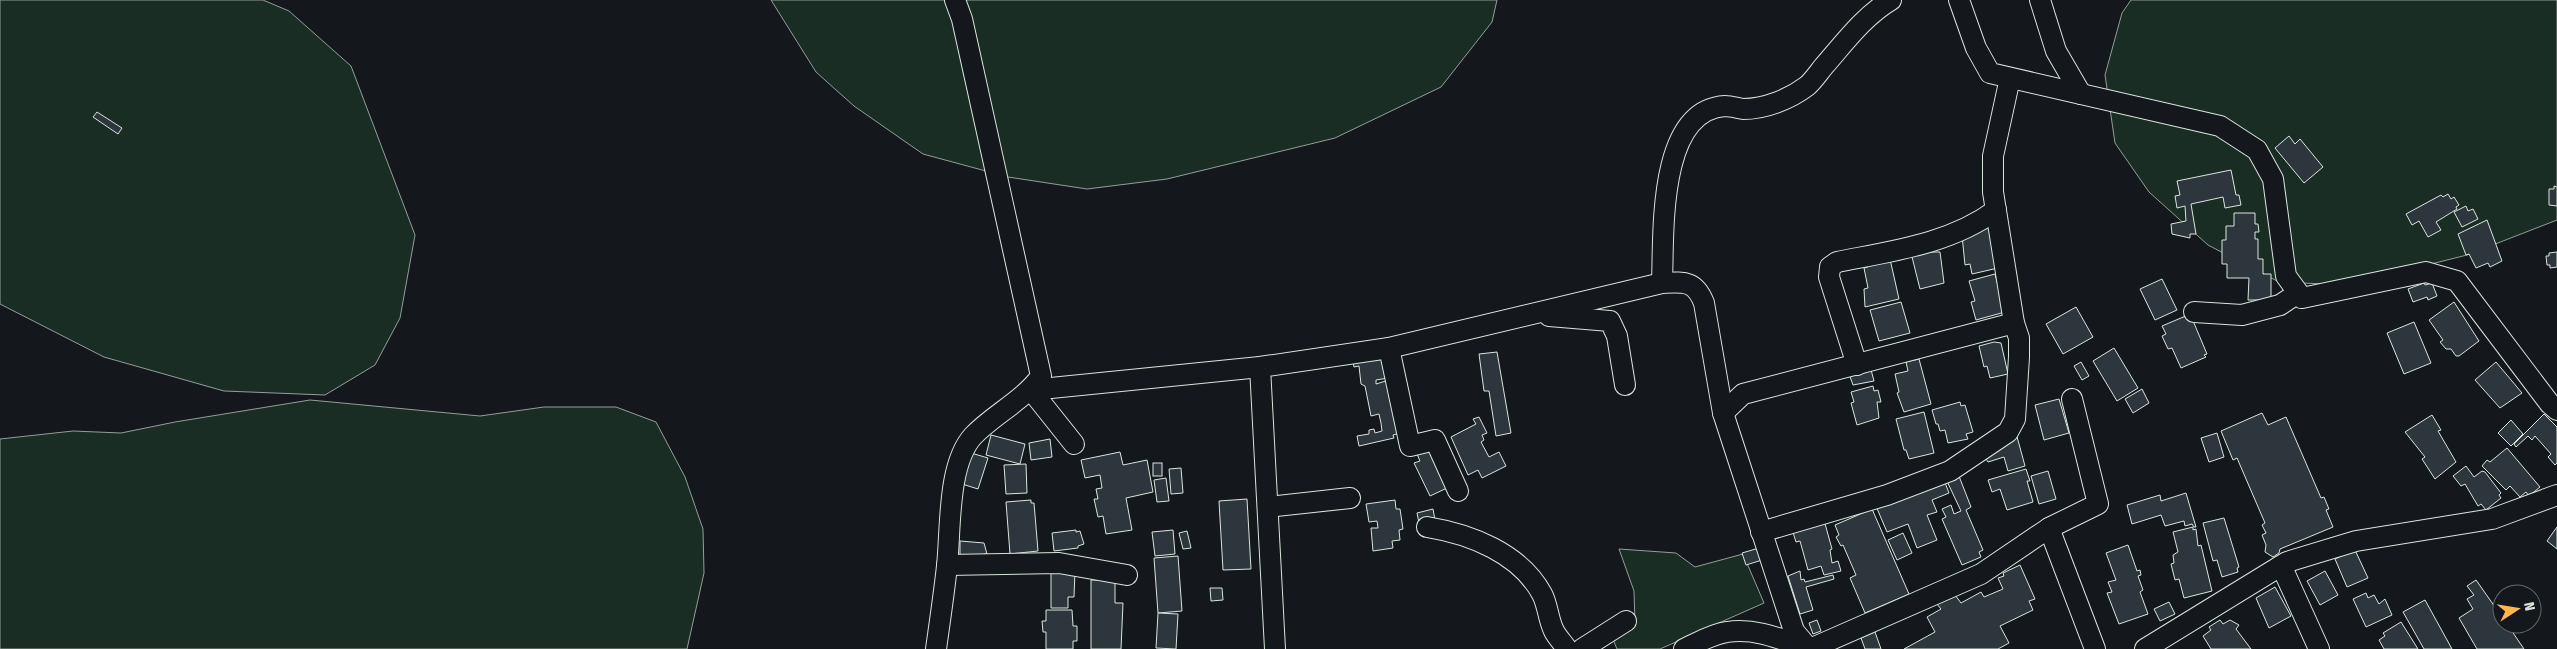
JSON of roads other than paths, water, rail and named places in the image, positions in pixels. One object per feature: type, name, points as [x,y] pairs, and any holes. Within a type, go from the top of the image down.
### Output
[{"type":"street","points":[[936,649],[947,565],[954,480],[964,454],[972,437],[1031,390],[1041,376],[966,38],[955,0]]},
{"type":"street","points":[[1662,283],[1665,213],[1670,167],[1680,138],[1697,114],[1725,106],[1744,109],[1764,106],[1787,98],[1807,85],[1872,11],[1891,0]]},
{"type":"street","points":[[1959,0],[1976,48],[1990,73],[2220,126],[2256,150],[2273,179],[2286,276],[2302,298],[2426,272],[2457,281],[2550,404],[2557,410]]},
{"type":"street","points":[[2040,0],[2056,51],[2081,94]]},
{"type":"street","points":[[1761,532],[1887,495],[1950,471],[2008,432],[2015,419],[2019,338],[2014,323],[1993,192],[1993,156],[2010,78]]},
{"type":"street","points":[[1857,365],[1829,277],[1830,267],[1837,262],[1924,244],[1963,229],[1996,210]]},
{"type":"street","points":[[1031,390],[1260,367],[1389,348],[1662,283],[1685,282],[1699,290],[1704,303],[1723,413],[1794,631],[1810,649]]},
{"type":"street","points":[[2194,312],[2242,315],[2280,304],[2298,293]]},
{"type":"street","points":[[1539,311],[1544,316],[1610,321],[1617,336],[1625,385]]},
{"type":"street","points":[[1723,413],[1743,394],[2014,323]]},
{"type":"street","points":[[1389,348],[1410,446],[1435,440],[1458,491]]},
{"type":"street","points":[[1260,367],[1275,649]]},
{"type":"street","points":[[1031,390],[1060,424],[1074,444]]},
{"type":"street","points":[[1684,649],[1725,632],[1743,630],[1768,635],[1810,649],[1981,574],[2049,528],[2098,504],[2072,398]]},
{"type":"street","points":[[2145,649],[2287,562],[2356,541],[2492,519],[2557,495]]},
{"type":"street","points":[[1268,507],[1350,498]]},
{"type":"street","points":[[1427,527],[1474,538],[1502,552],[1527,575],[1542,594],[1554,632],[1567,649]]},
{"type":"street","points":[[2049,528],[2095,649]]},
{"type":"street","points":[[947,565],[1059,563],[1127,575]]},
{"type":"street","points":[[2279,567],[2285,574],[2318,649]]},
{"type":"street","points":[[1582,649],[1626,621]]}]
